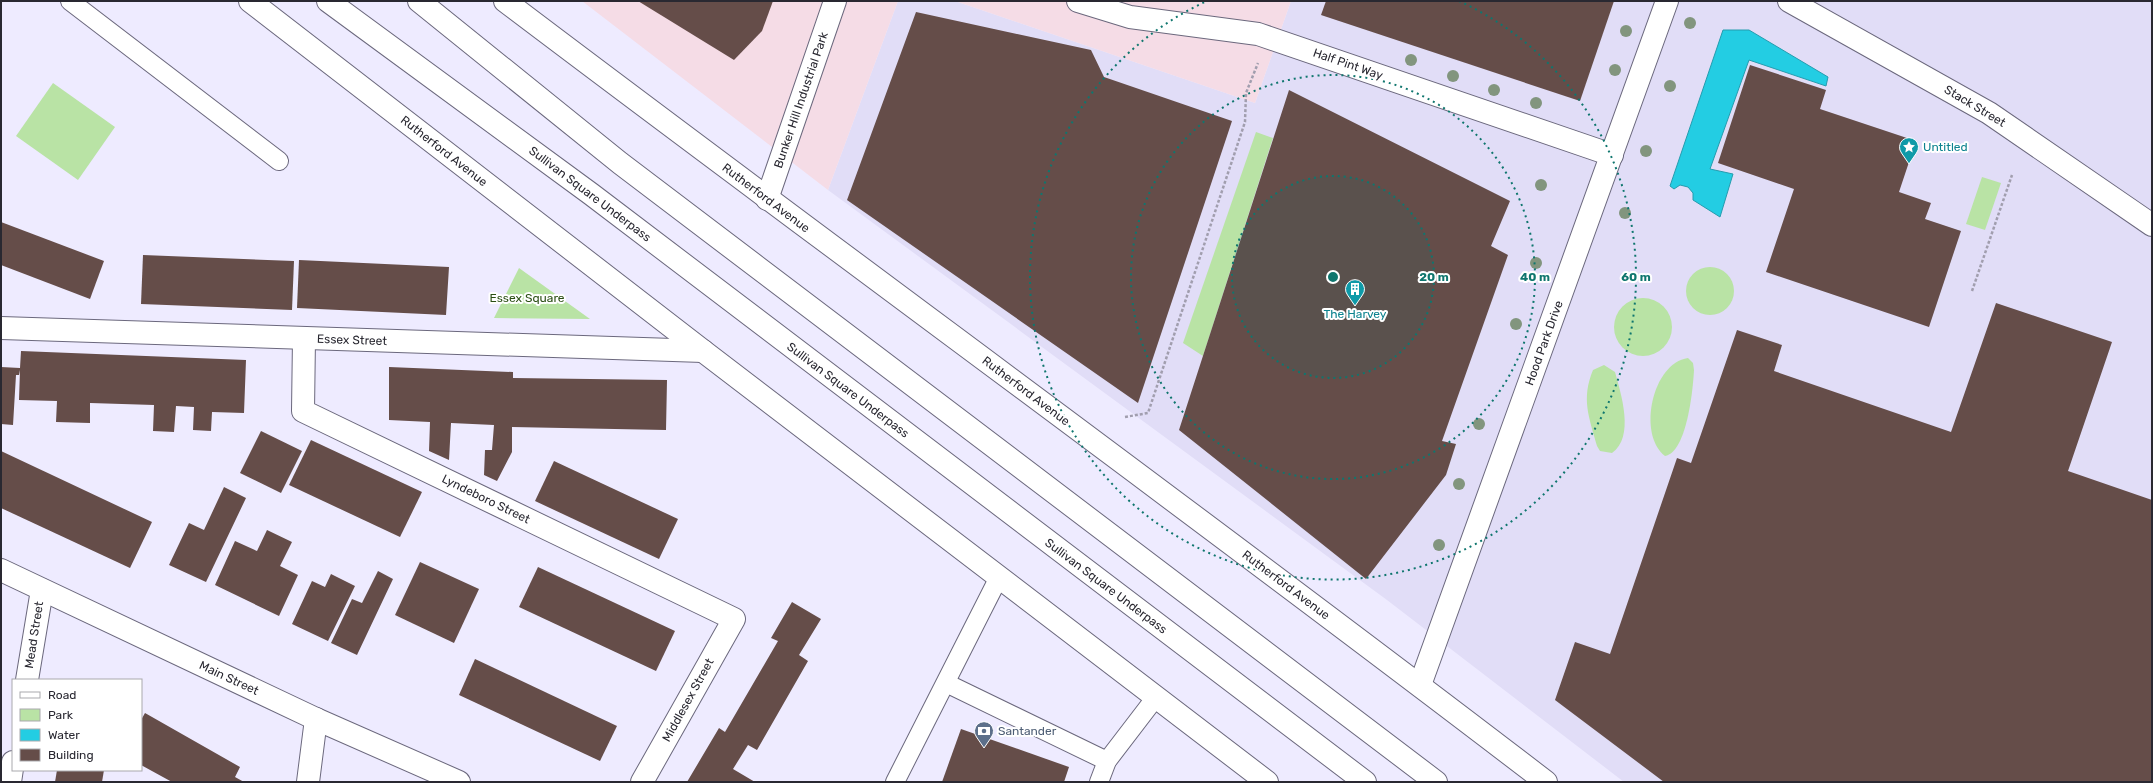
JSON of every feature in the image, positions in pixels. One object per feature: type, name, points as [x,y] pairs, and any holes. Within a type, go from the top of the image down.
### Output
[{"type":"main road","name":"Rutherford Avenue","points":[[250,1],[702,351],[1267,782]]},
{"type":"main road","name":"Sullivan Square Underpass","points":[[328,1],[591,194],[1365,782]]},
{"type":"main road","points":[[419,1],[620,163],[1436,782]]},
{"type":"main road","name":"Rutherford Avenue","points":[[505,1],[767,199],[1420,685],[1546,782]]},
{"type":"main road","name":"Bunker Hill Industrial Park","points":[[767,199],[835,1]]},
{"type":"main road","name":"Half Pint Way","points":[[1078,1],[1130,17],[1258,34],[1612,154]]},
{"type":"main road","name":"Hood Park Drive","points":[[1420,685],[1667,1]]},
{"type":"main road","name":"Stack Street","points":[[1789,1],[1989,113],[2152,225]]},
{"type":"main road","name":"Essex Street","points":[[1,328],[702,351]]},
{"type":"main road","name":"Lyndeboro Street","points":[[304,338],[303,411],[734,619]]},
{"type":"main road","name":"Main Street","points":[[1,570],[316,719],[459,782]]},
{"type":"main road","name":"Mead Street","points":[[27,679],[42,590]]},
{"type":"main road","name":"Middlesex Street","points":[[642,782],[734,619]]},
{"type":"main road","points":[[308,782],[316,719]]},
{"type":"main road","points":[[10,782],[12,769]]},
{"type":"lane","points":[[70,1],[279,161]]},
{"type":"lane","points":[[895,782],[999,577]]},
{"type":"lane","points":[[946,683],[1107,761]]},
{"type":"lane","points":[[1099,782],[1107,761],[1156,697]]},
{"type":"path","points":[[1125,417],[1148,413],[1246,122],[1246,93],[1259,59]]},
{"type":"path","points":[[1972,291],[2012,175]]},
{"type":"shaded area","points":[[582,1],[898,1],[828,190]]},
{"type":"shaded area","points":[[898,1],[955,1],[1255,103],[1291,1],[2152,1],[2152,782],[1624,782],[1387,600],[828,190]]},
{"type":"shaded area","points":[[955,1],[1291,1],[1255,103]]},
{"type":"green space","points":[[53,83],[115,127],[78,180],[16,136]]},
{"type":"green space","points":[[1256,132],[1273,138],[1203,356],[1183,343]]},
{"type":"green space","points":[[1982,177],[2001,183],[1985,230],[1966,224]]},
{"type":"green space","points":[[1710,267],[1719,269],[1727,274],[1732,282],[1734,291],[1732,300],[1727,308],[1719,313],[1710,315],[1701,313],[1693,308],[1688,300],[1686,291],[1688,282],[1693,274],[1701,269]]},
{"type":"green space","name":"Essex Square","points":[[519,268],[590,319],[494,318]]},
{"type":"green space","points":[[1637,298],[1649,298],[1659,302],[1668,311],[1672,321],[1672,333],[1664,348],[1649,356],[1637,356],[1627,352],[1618,343],[1614,333],[1614,321],[1618,311],[1627,302]]},
{"type":"green space","points":[[1688,358],[1693,363],[1694,370],[1690,405],[1684,432],[1679,444],[1673,452],[1665,456],[1656,446],[1652,433],[1650,417],[1652,401],[1665,372],[1676,363]]},
{"type":"green space","points":[[1604,365],[1615,372],[1623,403],[1625,426],[1623,437],[1619,446],[1612,453],[1600,451],[1597,446],[1589,417],[1587,399],[1589,380],[1593,370]]},
{"type":"water","points":[[1723,30],[1749,30],[1828,77],[1826,86],[1749,60],[1710,169],[1733,174],[1720,217],[1693,200],[1693,193],[1688,187],[1680,185],[1674,189],[1670,186]]},
{"type":"building","points":[[638,1],[773,1],[762,31],[734,60]]},
{"type":"building","points":[[1326,1],[1614,1],[1580,101],[1321,15]]},
{"type":"building","points":[[916,12],[1091,50],[1104,77],[1232,121],[1138,403],[847,200]]},
{"type":"building","points":[[1750,65],[1826,90],[1820,109],[1916,141],[1899,192],[1931,203],[1925,219],[1961,231],[1929,327],[1766,272],[1794,189],[1718,163]]},
{"type":"building","name":"The Harvey","points":[[1289,90],[1510,201],[1491,246],[1508,255],[1442,441],[1456,444],[1446,475],[1366,579],[1179,430]]},
{"type":"building","points":[[1,222],[104,261],[90,299],[1,265]]},
{"type":"building","points":[[143,255],[294,261],[292,310],[141,304]]},
{"type":"building","points":[[299,260],[449,267],[446,315],[297,308]]},
{"type":"building","points":[[1996,303],[2112,342],[2068,471],[2152,500],[2152,782],[1664,782],[1555,700],[1575,642],[1610,654],[1677,458],[1691,463],[1737,330],[1782,345],[1774,371],[1951,432]]},
{"type":"building","points":[[21,351],[246,360],[244,413],[212,412],[211,431],[193,430],[194,407],[176,406],[174,432],[153,431],[154,405],[90,403],[90,423],[56,422],[57,401],[19,400],[20,370],[19,375],[16,375],[13,425],[1,424],[1,367],[20,368]]},
{"type":"building","points":[[389,367],[513,372],[513,378],[667,380],[666,430],[512,427],[512,452],[497,481],[484,475],[485,450],[492,450],[494,425],[451,423],[449,460],[429,451],[430,422],[389,420]]},
{"type":"building","points":[[261,431],[302,451],[281,493],[240,473]]},
{"type":"building","points":[[311,440],[422,492],[400,537],[289,485]]},
{"type":"building","points":[[1,451],[152,522],[130,568],[1,508]]},
{"type":"building","points":[[554,461],[678,519],[659,559],[535,501]]},
{"type":"building","points":[[224,487],[246,498],[206,582],[169,565],[189,523],[204,530]]},
{"type":"building","points":[[267,530],[292,542],[280,566],[298,575],[279,616],[215,585],[235,541],[257,551]]},
{"type":"building","points":[[420,562],[479,589],[454,643],[395,615]]},
{"type":"building","points":[[538,567],[675,631],[656,671],[519,607]]},
{"type":"building","points":[[378,571],[393,579],[357,655],[331,643],[352,599],[362,603]]},
{"type":"building","points":[[331,574],[355,586],[328,641],[292,624],[312,581],[325,587]]},
{"type":"building","points":[[792,602],[821,619],[799,655],[808,661],[757,750],[748,745],[733,769],[755,782],[687,782],[719,728],[725,732],[778,641],[771,638]]},
{"type":"building","points":[[475,659],[617,726],[600,761],[459,695]]},
{"type":"building","points":[[145,713],[240,767],[235,777],[244,782],[172,782],[142,766],[142,718]]},
{"type":"building","name":"Santander","points":[[961,729],[1069,767],[1064,782],[942,782]]},
{"type":"building","points":[[57,771],[104,771],[102,782],[55,782]]},
{"type":"place","name":"Untitled","points":[[1909,164]]},
{"type":"place","name":"The Harvey","points":[[1355,306]]},
{"type":"place","name":"Santander","points":[[984,748]]}]
